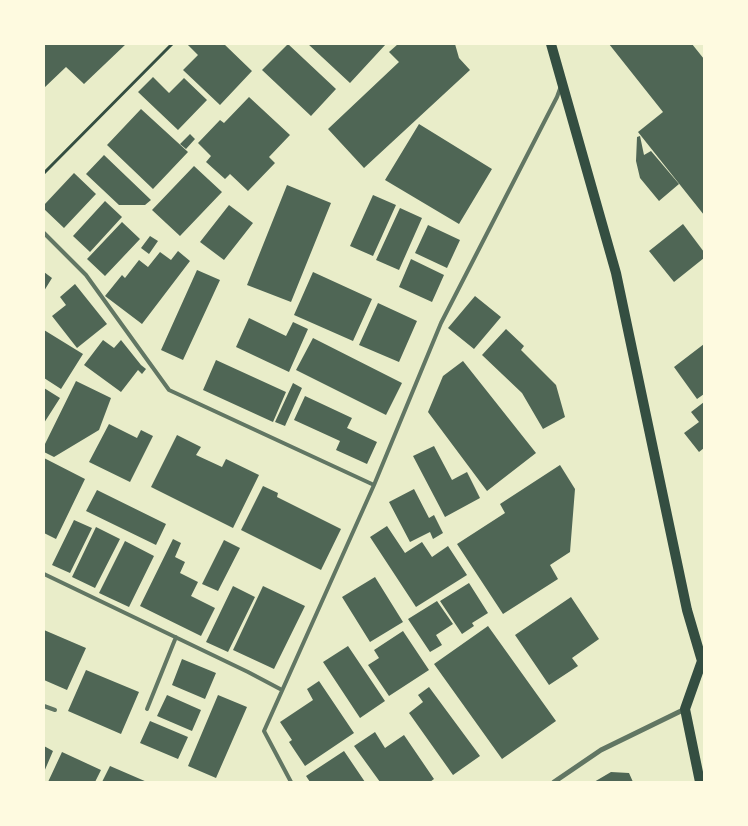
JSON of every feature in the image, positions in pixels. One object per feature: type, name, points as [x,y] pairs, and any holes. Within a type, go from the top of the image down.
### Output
[{"type":"main road","points":[[551,44],[616,273],[687,610],[702,662],[685,709],[700,782]]},
{"type":"street","points":[[554,782],[601,750],[685,709]]},
{"type":"lane","points":[[291,782],[264,731],[374,486],[440,323],[563,82]]},
{"type":"lane","points":[[44,233],[86,275],[169,390],[374,486]]},
{"type":"lane","points":[[44,574],[282,690]]},
{"type":"lane","points":[[147,709],[176,638]]},
{"type":"lane","points":[[44,706],[55,710]]},
{"type":"path","points":[[44,174],[172,44]]},
{"type":"building","points":[[44,44],[126,44],[84,84],[66,67],[44,88]]},
{"type":"building","points":[[187,44],[224,44],[252,71],[220,105],[183,70],[198,55]]},
{"type":"building","points":[[288,44],[336,89],[311,116],[262,70]]},
{"type":"building","points":[[308,44],[386,44],[350,83]]},
{"type":"building","points":[[398,44],[455,44],[459,58],[470,70],[364,168],[328,129],[399,62],[389,52]]},
{"type":"building","points":[[609,44],[692,44],[704,59],[704,215],[638,132],[663,112]]},
{"type":"building","points":[[153,77],[169,93],[184,78],[207,100],[178,130],[138,92]]},
{"type":"building","points":[[249,97],[290,135],[269,157],[275,163],[248,191],[230,174],[225,179],[206,162],[211,156],[198,143],[220,120],[224,123]]},
{"type":"building","points":[[141,109],[188,152],[153,189],[107,145]]},
{"type":"building","points":[[419,124],[492,169],[459,224],[385,180]]},
{"type":"building","points":[[190,134],[195,139],[186,149],[180,144]]},
{"type":"building","points":[[640,136],[644,155],[651,151],[679,184],[659,201],[640,178],[636,161],[637,137]]},
{"type":"building","points":[[104,155],[151,200],[145,205],[119,205],[86,174]]},
{"type":"building","points":[[194,166],[222,192],[180,236],[152,210]]},
{"type":"building","points":[[74,173],[96,194],[64,228],[44,209],[44,205]]},
{"type":"building","points":[[287,185],[331,203],[291,302],[247,285]]},
{"type":"building","points":[[373,195],[396,205],[373,256],[350,246]]},
{"type":"building","points":[[105,201],[122,217],[90,252],[73,236]]},
{"type":"building","points":[[229,205],[253,223],[224,260],[200,242]]},
{"type":"building","points":[[400,208],[422,218],[399,270],[376,260]]},
{"type":"building","points":[[122,222],[140,239],[105,276],[87,259]]},
{"type":"building","points":[[683,224],[704,252],[704,258],[674,282],[649,251]]},
{"type":"building","points":[[428,225],[460,240],[447,268],[415,253]]},
{"type":"building","points":[[150,236],[158,241],[149,254],[141,248]]},
{"type":"building","points":[[178,251],[190,261],[142,324],[105,296],[122,275],[125,278],[139,260],[148,267],[160,252],[171,260]]},
{"type":"building","points":[[411,259],[444,275],[432,302],[399,287]]},
{"type":"building","points":[[197,270],[220,280],[183,360],[161,350]]},
{"type":"building","points":[[44,272],[52,278],[44,291]]},
{"type":"building","points":[[313,272],[372,299],[353,341],[294,315]]},
{"type":"building","points":[[75,284],[107,324],[77,348],[52,316],[66,305],[60,297]]},
{"type":"building","points":[[475,296],[501,317],[474,349],[448,328]]},
{"type":"building","points":[[378,303],[417,321],[399,362],[359,345]]},
{"type":"building","points":[[249,318],[286,336],[293,322],[308,329],[289,372],[236,347]]},
{"type":"building","points":[[506,329],[524,346],[521,350],[556,385],[565,417],[543,429],[522,393],[482,355]]},
{"type":"building","points":[[44,330],[83,354],[61,389],[44,378]]},
{"type":"building","points":[[313,338],[402,383],[386,415],[296,370]]},
{"type":"building","points":[[103,340],[114,348],[121,340],[146,369],[142,374],[138,370],[121,392],[84,365]]},
{"type":"building","points":[[704,344],[704,394],[697,399],[674,367]]},
{"type":"building","points":[[216,360],[286,392],[273,422],[203,390]]},
{"type":"building","points":[[463,361],[536,453],[487,491],[428,412],[443,376]]},
{"type":"building","points":[[76,381],[111,398],[99,430],[54,457],[44,452],[44,446]]},
{"type":"building","points":[[293,383],[302,388],[285,426],[275,422]]},
{"type":"building","points":[[44,388],[60,398],[44,423]]},
{"type":"building","points":[[305,396],[352,418],[347,428],[377,442],[367,464],[336,450],[340,441],[294,420]]},
{"type":"building","points":[[704,402],[704,448],[699,452],[684,433],[699,422],[691,412]]},
{"type":"building","points":[[109,424],[137,438],[141,430],[153,436],[130,482],[89,462]]},
{"type":"building","points":[[177,435],[201,447],[196,455],[222,467],[226,459],[259,475],[233,528],[151,487]]},
{"type":"building","points":[[434,446],[452,480],[467,472],[480,498],[445,517],[413,456]]},
{"type":"building","points":[[44,458],[85,479],[56,539],[44,533]]},
{"type":"building","points":[[560,465],[575,489],[570,552],[550,565],[558,579],[503,614],[457,544],[505,513],[500,504]]},
{"type":"building","points":[[263,486],[278,493],[277,497],[341,529],[321,570],[241,530]]},
{"type":"building","points":[[414,489],[429,518],[434,515],[443,533],[433,539],[430,532],[410,542],[389,502]]},
{"type":"building","points":[[97,490],[166,524],[156,545],[86,511]]},
{"type":"building","points":[[74,520],[92,528],[70,573],[52,565]]},
{"type":"building","points":[[387,526],[405,553],[422,542],[432,557],[448,546],[467,575],[416,607],[370,537]]},
{"type":"building","points":[[96,527],[120,539],[95,588],[72,577]]},
{"type":"building","points":[[173,539],[181,543],[175,557],[185,562],[180,573],[198,582],[191,596],[215,608],[201,636],[140,606]]},
{"type":"building","points":[[224,540],[240,548],[218,591],[202,584]]},
{"type":"building","points":[[125,541],[154,556],[129,607],[99,593]]},
{"type":"building","points":[[375,577],[403,622],[370,642],[342,597]]},
{"type":"building","points":[[469,583],[488,613],[472,623],[474,626],[462,634],[440,601]]},
{"type":"building","points":[[233,586],[255,597],[228,652],[206,642]]},
{"type":"building","points":[[263,586],[305,606],[274,669],[233,650]]},
{"type":"building","points":[[571,597],[599,639],[572,658],[578,666],[549,685],[515,635]]},
{"type":"building","points":[[437,601],[453,624],[436,635],[442,645],[430,652],[408,619]]},
{"type":"building","points":[[488,626],[556,721],[502,759],[434,664]]},
{"type":"building","points":[[44,630],[86,648],[67,690],[44,680]]},
{"type":"building","points":[[403,631],[429,670],[389,696],[368,665],[379,658],[374,650]]},
{"type":"building","points":[[348,646],[385,701],[360,718],[323,662]]},
{"type":"building","points":[[182,659],[216,673],[205,699],[172,685]]},
{"type":"building","points":[[86,670],[139,692],[121,734],[68,711]]},
{"type":"building","points":[[319,681],[354,733],[305,766],[289,742],[292,740],[280,722],[313,700],[307,689]]},
{"type":"building","points":[[429,687],[480,756],[453,775],[409,713],[423,702],[418,695]]},
{"type":"building","points":[[167,695],[201,710],[192,731],[157,716]]},
{"type":"building","points":[[218,695],[247,707],[216,778],[188,766]]},
{"type":"building","points":[[150,721],[188,737],[178,759],[140,743]]},
{"type":"building","points":[[375,732],[385,748],[404,735],[434,779],[430,782],[380,782],[354,746]]},
{"type":"building","points":[[44,746],[53,751],[44,772]]},
{"type":"building","points":[[344,751],[365,782],[310,782],[306,776]]},
{"type":"building","points":[[62,752],[101,770],[95,782],[48,782]]},
{"type":"building","points":[[110,766],[147,782],[102,782]]},
{"type":"building","points":[[611,772],[629,773],[633,782],[594,782]]}]
